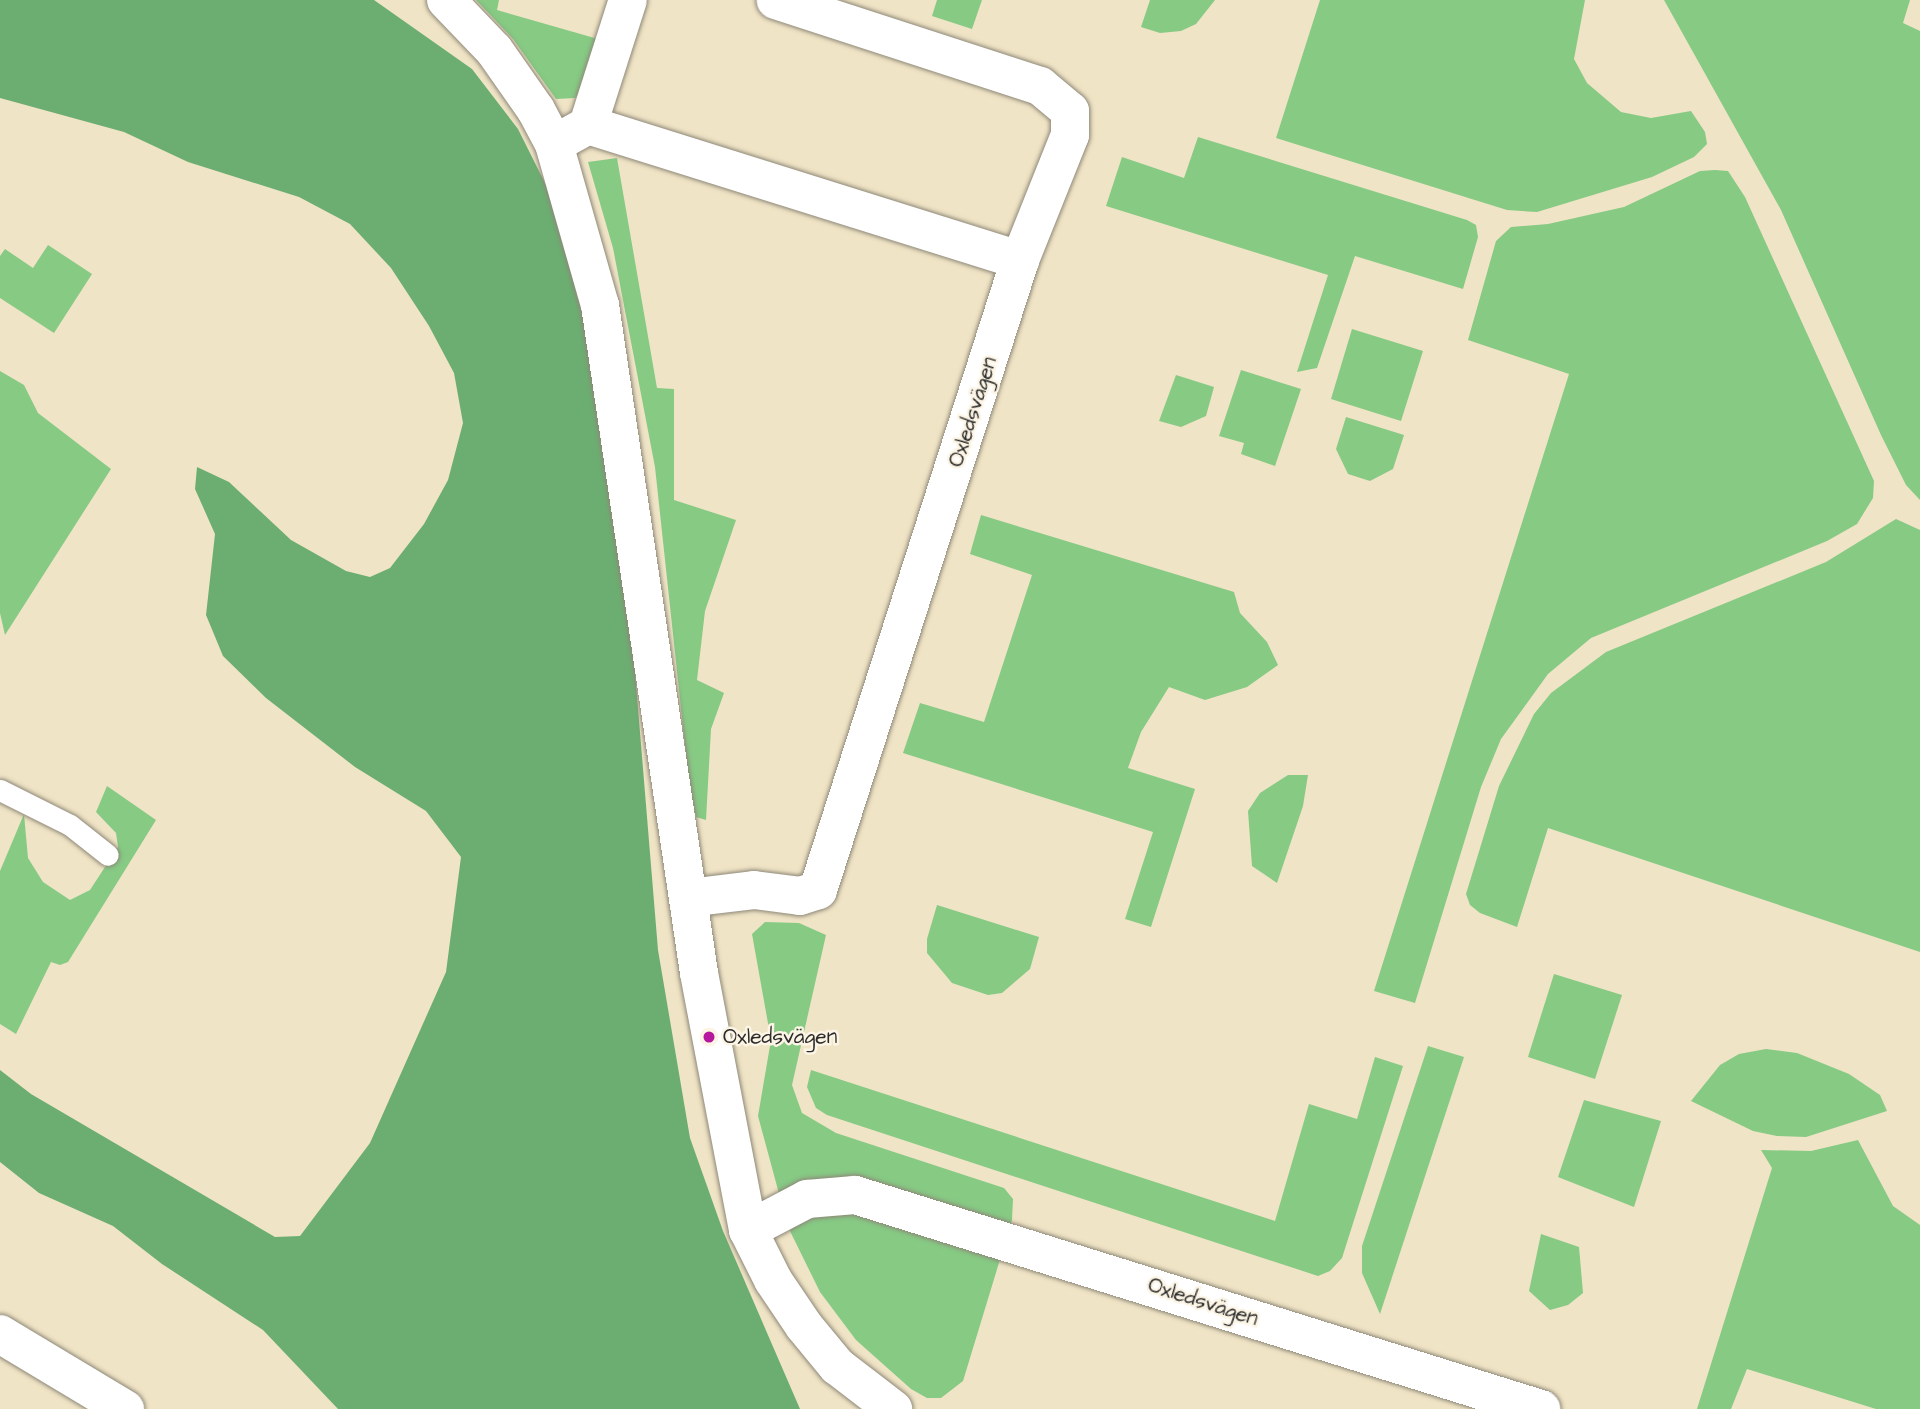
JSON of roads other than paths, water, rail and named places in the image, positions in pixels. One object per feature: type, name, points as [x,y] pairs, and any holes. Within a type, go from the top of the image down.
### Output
[{"type":"street","points":[[446,0],[494,51],[536,110],[554,144],[575,203],[600,305],[688,898],[731,1161],[748,1230],[773,1280],[812,1336],[837,1366],[893,1409]]},
{"type":"street","points":[[554,144],[588,125],[628,0]]},
{"type":"street","name":"Oxledsvägen","points":[[688,898],[754,890],[800,896],[818,890],[1020,260],[1070,135],[1069,111],[1063,103],[1040,86],[993,68],[776,0]]},
{"type":"street","points":[[588,125],[1020,260]]},
{"type":"street","name":"Oxledsvägen","points":[[748,1230],[807,1199],[856,1195],[1541,1409]]},
{"type":"street","points":[[0,1334],[125,1409]]},
{"type":"lane","points":[[0,790],[70,825],[108,855]]},
{"type":"place","name":"Oxledsvägen","points":[[709,1037]]}]
